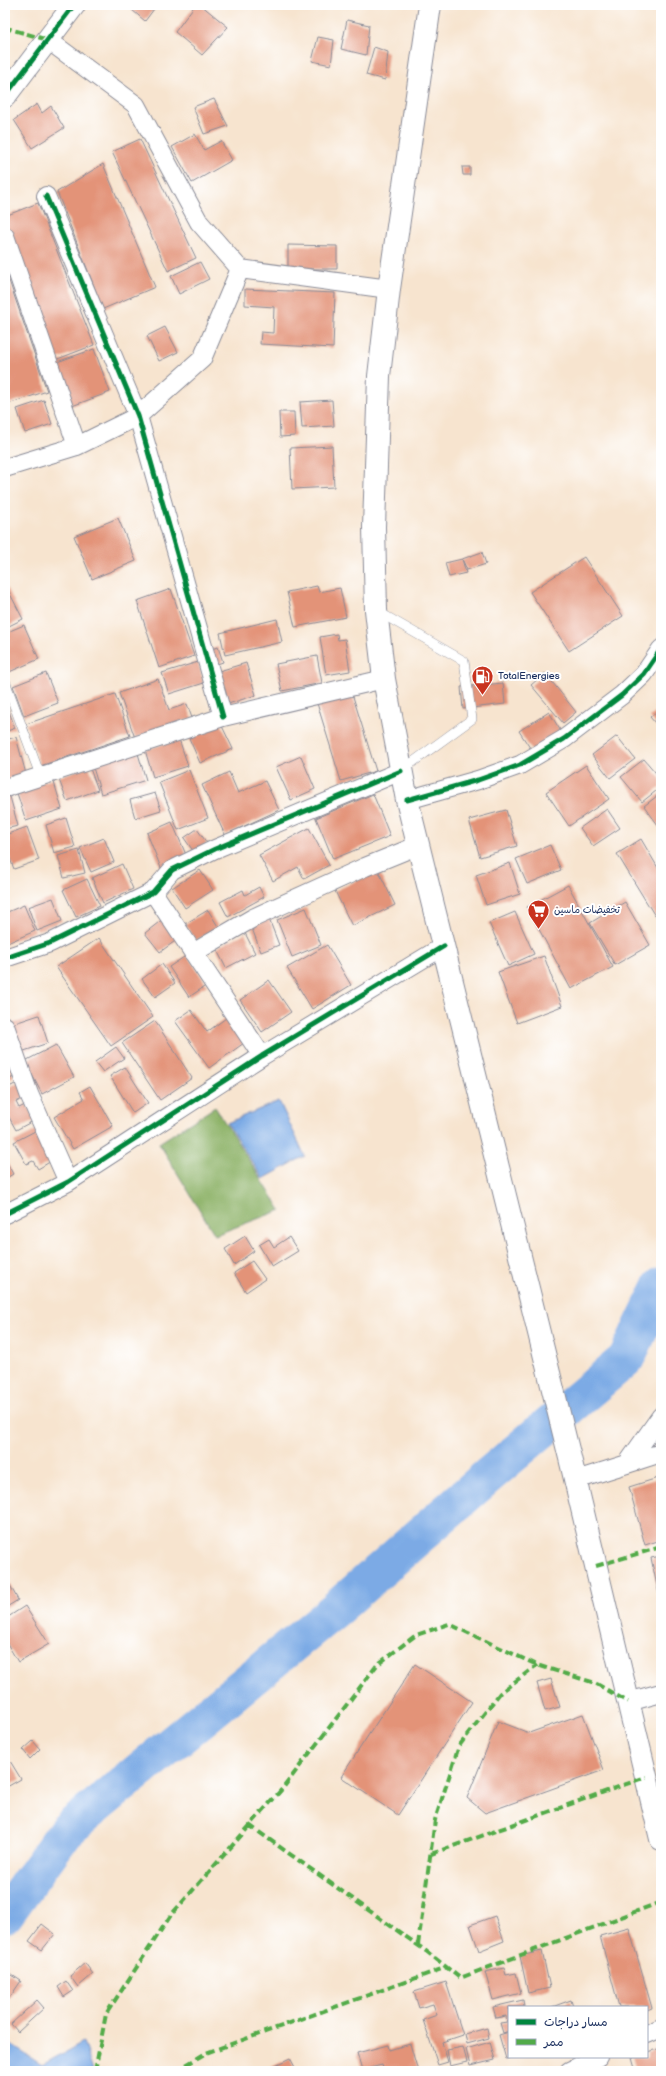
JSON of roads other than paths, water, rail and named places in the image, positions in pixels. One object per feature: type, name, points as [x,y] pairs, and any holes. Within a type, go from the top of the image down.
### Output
[{"type":"main road","points":[[5,96],[74,5]]},
{"type":"main road","points":[[430,5],[389,289],[379,376],[374,527],[376,610],[384,680],[407,800],[576,1480],[661,1839]]},
{"type":"street","points":[[48,40],[136,106],[199,222],[240,269],[389,289]]},
{"type":"street","points":[[46,196],[138,416],[223,717]]},
{"type":"street","points":[[5,236],[77,446]]},
{"type":"street","points":[[5,468],[77,446],[138,416],[202,359],[240,269]]},
{"type":"street","points":[[407,800],[478,780],[520,765],[564,739],[622,695],[644,674],[661,649]]},
{"type":"street","points":[[5,788],[40,775],[223,717],[384,680]]},
{"type":"street","points":[[5,958],[50,942],[153,892],[172,870],[215,849],[401,771]]},
{"type":"street","points":[[193,953],[253,918],[365,867],[419,845]]},
{"type":"street","points":[[153,892],[262,1056]]},
{"type":"street","points":[[5,1214],[68,1182],[262,1056],[444,946]]},
{"type":"street","points":[[5,1026],[28,1094],[68,1182]]},
{"type":"street","points":[[627,1464],[661,1416]]},
{"type":"street","points":[[576,1480],[661,1454]]},
{"type":"street","points":[[628,1702],[661,1693]]},
{"type":"street","points":[[648,2034],[661,2028]]},
{"type":"street","points":[[569,2071],[596,2058]]},
{"type":"lane","points":[[376,610],[464,661],[472,719],[401,771]]},
{"type":"lane","points":[[5,681],[40,775]]},
{"type":"water","points":[[279,1101],[305,1156],[263,1179],[227,1123]]},
{"type":"water","points":[[5,2041],[42,2065],[83,2042],[93,2071],[5,2071]]},
{"type":"waterway","points":[[5,1915],[66,1831],[337,1608],[489,1475],[626,1359],[661,1286]]},
{"type":"place","name":"TotalEnergies","points":[[483,696]]},
{"type":"place","name":"تخفيضات ماسين","points":[[538,930]]}]
